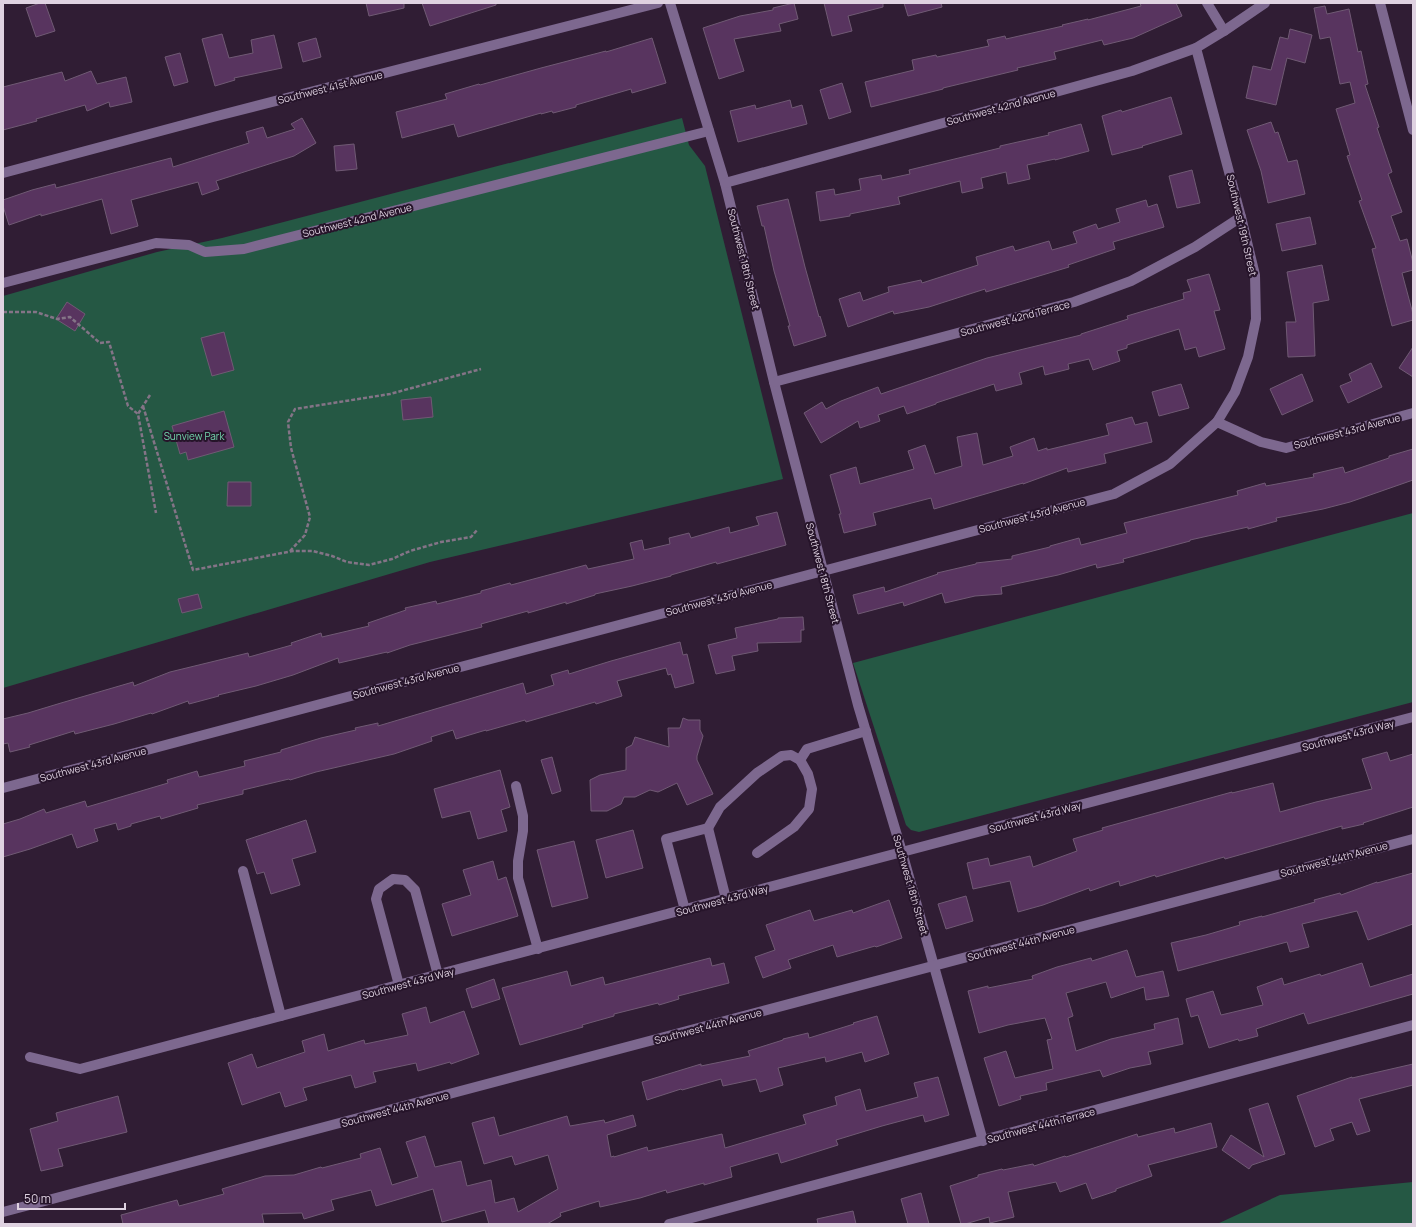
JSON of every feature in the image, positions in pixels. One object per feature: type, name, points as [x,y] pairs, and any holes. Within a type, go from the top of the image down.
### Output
[{"type":"street","name":"Southwest 41st Avenue","points":[[3,173],[220,115],[658,3]]},
{"type":"street","name":"Southwest 18th Street","points":[[670,3],[725,183],[822,570],[866,732],[902,852],[983,1141]]},
{"type":"street","points":[[1207,3],[1224,31]]},
{"type":"street","name":"Southwest 42nd Avenue","points":[[725,183],[1132,71],[1196,48],[1265,3]]},
{"type":"street","points":[[1380,3],[1413,130]]},
{"type":"street","name":"Southwest 19th Street","points":[[1196,48],[1255,275],[1256,319],[1248,357],[1235,392],[1216,422]]},
{"type":"street","name":"Southwest 42nd Avenue","points":[[3,283],[156,243],[188,245],[205,252],[244,249],[709,131]]},
{"type":"street","name":"Southwest 42nd Terrace","points":[[774,382],[1074,302],[1131,281],[1195,247],[1241,218]]},
{"type":"street","name":"Southwest 43rd Avenue","points":[[3,788],[822,570],[1114,494],[1170,464],[1216,422],[1261,442],[1286,448],[1413,413]]},
{"type":"street","name":"Southwest 43rd Way","points":[[30,1057],[80,1069],[1413,718]]},
{"type":"street","points":[[800,760],[806,749],[866,732]]},
{"type":"street","points":[[726,899],[708,828],[720,807],[757,773],[782,756],[791,755],[800,760],[808,774],[812,789],[809,809],[794,827],[757,853]]},
{"type":"street","points":[[516,786],[523,816],[523,831],[518,861],[518,878],[538,949]]},
{"type":"street","points":[[685,910],[666,839],[708,828]]},
{"type":"street","name":"Southwest 44th Avenue","points":[[3,1212],[1413,839]]},
{"type":"street","points":[[243,871],[281,1016]]},
{"type":"street","points":[[399,985],[376,899],[379,889],[393,879],[405,880],[415,890],[438,975]]},
{"type":"street","name":"Southwest 44th Terrace","points":[[669,1224],[1413,1025]]},
{"type":"path","points":[[3,312],[36,312],[57,319],[70,317],[100,343],[109,342],[128,406],[138,414],[156,513]]},
{"type":"path","points":[[290,552],[305,535],[310,517],[291,448],[288,422],[296,409],[390,394],[481,370]]},
{"type":"path","points":[[138,414],[150,395]]},
{"type":"path","points":[[143,406],[193,570],[290,552],[312,551],[332,556],[347,562],[369,565],[441,542],[471,537],[478,529]]},
{"type":"green space","name":"Sunview Park","points":[[682,118],[689,145],[705,166],[783,479],[430,562],[3,688],[3,296],[157,252],[222,238]]},
{"type":"green space","points":[[1413,513],[1413,702],[919,832],[911,830],[906,825],[853,663]]},
{"type":"green space","points":[[1413,1182],[1413,1224],[1217,1224],[1280,1195]]},
{"type":"building","points":[[40,3],[45,3],[55,31],[36,37],[26,8]]},
{"type":"building","points":[[366,3],[404,3],[404,8],[369,16]]},
{"type":"building","points":[[422,3],[496,3],[496,5],[430,26]]},
{"type":"building","points":[[794,3],[798,19],[779,24],[781,31],[734,39],[744,71],[719,79],[703,28],[740,16],[773,10],[773,8]]},
{"type":"building","points":[[824,3],[883,3],[883,7],[848,16],[852,31],[832,36]]},
{"type":"building","points":[[904,3],[941,3],[942,7],[908,16]]},
{"type":"building","points":[[1140,3],[1176,3],[1182,16],[1133,38],[1104,45],[1102,40],[1054,52],[1056,59],[871,107],[865,82],[914,70],[912,60],[936,55],[937,57],[989,46],[987,40],[1005,36],[1006,39],[1088,20],[1141,6]]},
{"type":"building","points":[[1325,6],[1327,14],[1349,9],[1358,52],[1361,51],[1368,84],[1365,85],[1379,127],[1377,128],[1392,172],[1388,174],[1402,212],[1391,216],[1400,241],[1407,239],[1413,263],[1413,270],[1402,273],[1413,314],[1413,320],[1392,326],[1372,249],[1376,248],[1359,201],[1362,200],[1347,156],[1350,155],[1336,109],[1355,103],[1350,82],[1340,84],[1330,37],[1320,39],[1314,8]]},
{"type":"building","points":[[1290,29],[1312,35],[1305,63],[1287,58],[1276,105],[1246,98],[1253,66],[1271,70],[1280,37],[1288,39]]},
{"type":"building","points":[[222,34],[229,58],[253,53],[251,40],[274,35],[282,68],[234,78],[235,80],[215,86],[202,39]]},
{"type":"building","points":[[316,38],[321,57],[303,62],[298,43]]},
{"type":"building","points":[[652,38],[666,83],[632,93],[631,89],[576,105],[576,107],[553,113],[552,111],[541,113],[458,137],[454,124],[402,138],[396,112],[447,99],[445,94],[479,84],[480,85],[606,52]]},
{"type":"building","points":[[180,53],[188,82],[174,86],[165,57]]},
{"type":"building","points":[[91,71],[97,84],[126,77],[132,102],[110,107],[109,102],[87,111],[85,105],[36,119],[37,121],[3,130],[3,87],[62,72],[65,81]]},
{"type":"building","points":[[842,83],[851,112],[829,119],[820,90]]},
{"type":"building","points":[[1171,97],[1182,134],[1142,146],[1143,147],[1112,155],[1102,116],[1121,110],[1122,112]]},
{"type":"building","points":[[790,100],[792,108],[802,105],[807,124],[738,142],[730,111],[755,105],[756,109]]},
{"type":"building","points":[[302,118],[316,143],[294,156],[216,181],[219,189],[202,195],[198,182],[131,200],[138,226],[111,234],[102,199],[41,216],[41,214],[9,225],[3,206],[3,200],[55,184],[56,188],[171,158],[173,167],[249,143],[246,132],[263,127],[267,138],[295,129],[291,124]]},
{"type":"building","points":[[1271,122],[1275,133],[1278,132],[1288,162],[1297,160],[1305,194],[1268,203],[1261,171],[1247,130]]},
{"type":"building","points":[[1081,124],[1089,151],[1055,160],[1027,165],[1030,179],[1008,184],[1006,172],[981,178],[983,188],[962,193],[960,181],[898,197],[900,204],[850,214],[850,216],[820,221],[816,192],[834,189],[835,195],[861,190],[859,179],[881,175],[882,180],[910,174],[909,170],[1000,148],[1000,146],[1049,135],[1048,133]]},
{"type":"building","points":[[354,144],[357,169],[336,171],[334,146]]},
{"type":"building","points":[[1192,170],[1200,203],[1177,208],[1169,176]]},
{"type":"building","points":[[788,199],[805,267],[826,336],[794,346],[788,326],[790,326],[774,271],[764,226],[762,226],[757,206]]},
{"type":"building","points":[[1146,200],[1148,207],[1157,204],[1164,227],[1113,242],[1115,249],[1068,265],[1069,267],[986,292],[985,289],[929,307],[894,314],[893,311],[848,327],[839,299],[860,292],[863,301],[889,292],[888,287],[921,280],[922,283],[978,265],[976,257],[1013,246],[1015,251],[1049,241],[1052,250],[1077,243],[1073,232],[1096,224],[1098,229],[1120,222],[1116,209]]},
{"type":"building","points":[[1310,217],[1316,244],[1282,251],[1276,224]]},
{"type":"building","points":[[1322,265],[1329,300],[1313,303],[1315,356],[1288,357],[1286,322],[1296,322],[1287,272]]},
{"type":"building","points":[[1209,274],[1220,310],[1214,311],[1225,349],[1199,357],[1196,347],[1185,350],[1179,329],[1127,345],[1127,348],[1117,351],[1120,361],[1093,370],[1089,359],[1068,364],[1069,369],[1045,375],[1043,366],[1019,373],[1022,384],[996,391],[994,384],[907,414],[904,406],[878,415],[880,421],[860,428],[858,421],[821,443],[804,413],[822,402],[826,409],[841,401],[878,387],[881,394],[987,358],[1081,335],[1128,319],[1127,316],[1184,299],[1183,293],[1191,291],[1187,280]]},
{"type":"building","points":[[67,302],[85,314],[75,331],[56,319]]},
{"type":"building","points":[[224,332],[234,370],[212,376],[201,338]]},
{"type":"building","points":[[1413,347],[1413,377],[1399,368]]},
{"type":"building","points":[[1371,363],[1382,387],[1348,403],[1340,386],[1352,381],[1349,374]]},
{"type":"building","points":[[1302,374],[1313,401],[1282,415],[1270,389]]},
{"type":"building","points":[[1181,384],[1189,408],[1159,416],[1152,392]]},
{"type":"building","points":[[431,397],[433,417],[403,420],[401,400]]},
{"type":"building","points":[[224,411],[234,447],[188,460],[186,452],[180,454],[172,426]]},
{"type":"building","points":[[1132,417],[1135,425],[1147,422],[1152,442],[1104,454],[1106,463],[1068,472],[1067,468],[1023,484],[934,509],[931,498],[873,513],[876,525],[844,533],[839,514],[841,514],[830,475],[856,467],[860,484],[914,469],[908,451],[925,445],[935,474],[962,466],[957,437],[977,433],[983,465],[1013,456],[1010,447],[1034,438],[1038,451],[1109,435],[1106,424]]},
{"type":"building","points":[[1413,449],[1413,480],[1350,502],[1276,518],[1277,521],[1248,529],[1248,527],[1190,540],[1123,559],[1124,562],[1097,568],[1096,564],[1058,575],[1001,587],[1002,594],[975,596],[945,603],[942,593],[904,606],[903,602],[858,614],[853,595],[884,587],[885,592],[938,574],[937,573],[976,563],[1012,559],[1012,556],[1079,538],[1081,545],[1127,533],[1124,523],[1238,495],[1237,491],[1265,483],[1266,486],[1314,477],[1313,474],[1343,467],[1345,473],[1389,458],[1389,456]]},
{"type":"building","points":[[228,482],[251,482],[251,506],[227,506]]},
{"type":"building","points":[[777,512],[786,545],[717,564],[716,562],[671,576],[595,594],[566,604],[566,602],[528,613],[528,611],[481,624],[482,627],[410,645],[387,653],[339,663],[338,658],[293,675],[256,686],[189,704],[188,701],[152,714],[151,713],[75,734],[74,731],[29,745],[30,747],[10,752],[8,743],[3,744],[3,719],[133,682],[134,686],[170,672],[248,653],[249,657],[292,645],[291,643],[321,633],[322,637],[369,626],[368,623],[406,610],[405,608],[436,601],[437,604],[481,593],[481,591],[510,583],[511,585],[586,565],[588,569],[634,559],[630,543],[642,540],[644,550],[670,544],[669,538],[689,533],[691,538],[729,527],[730,533],[759,525],[756,517]]},
{"type":"building","points":[[198,594],[202,608],[182,613],[178,599]]},
{"type":"building","points":[[803,617],[804,630],[801,630],[801,642],[757,643],[758,651],[732,656],[735,670],[716,674],[708,645],[737,638],[735,628],[778,618]]},
{"type":"building","points":[[680,642],[683,655],[687,654],[694,683],[675,688],[671,674],[668,675],[666,668],[617,681],[622,696],[596,704],[595,702],[526,722],[525,720],[456,739],[453,730],[431,737],[432,741],[394,754],[243,790],[243,794],[197,805],[198,808],[161,819],[160,816],[131,824],[131,826],[118,830],[116,823],[94,829],[98,841],[77,848],[72,834],[3,857],[3,824],[44,809],[46,813],[85,801],[87,807],[168,783],[167,780],[197,771],[199,777],[245,766],[244,761],[281,752],[281,750],[321,738],[378,723],[378,726],[523,683],[526,694],[554,685],[551,675],[568,670],[569,674]]},
{"type":"building","points":[[683,718],[688,720],[700,720],[700,730],[703,736],[697,760],[713,794],[687,805],[677,783],[658,792],[650,790],[635,797],[624,797],[621,804],[607,811],[591,811],[590,780],[600,775],[626,770],[626,748],[632,745],[635,737],[669,747],[668,728],[680,728]]},
{"type":"building","points":[[1387,752],[1390,761],[1413,754],[1413,807],[1363,823],[1364,824],[1342,829],[1342,826],[1225,859],[1224,857],[1156,877],[1155,875],[1120,886],[1119,881],[1090,891],[1089,888],[1043,905],[1018,912],[1010,881],[973,889],[967,863],[988,858],[990,866],[1030,856],[1033,867],[1077,851],[1073,839],[1103,830],[1102,828],[1232,792],[1273,783],[1280,812],[1372,789],[1362,759]]},
{"type":"building","points":[[552,757],[561,791],[552,794],[541,760]]},
{"type":"building","points":[[500,770],[510,807],[501,810],[507,831],[478,839],[470,811],[442,818],[434,789]]},
{"type":"building","points":[[306,820],[316,852],[292,859],[300,885],[271,894],[264,872],[257,874],[246,840]]},
{"type":"building","points":[[633,830],[643,868],[606,878],[596,840]]},
{"type":"building","points":[[574,841],[588,898],[552,907],[537,850]]},
{"type":"building","points":[[493,861],[498,880],[506,877],[518,916],[452,936],[442,904],[471,895],[463,870]]},
{"type":"building","points":[[1413,873],[1413,924],[1368,940],[1357,911],[1302,924],[1309,947],[1290,952],[1287,942],[1178,971],[1171,943],[1206,935],[1240,925],[1239,922],[1315,902],[1314,900],[1340,893],[1341,895],[1377,882]]},
{"type":"building","points":[[966,896],[973,921],[946,929],[938,904]]},
{"type":"building","points":[[889,900],[902,938],[876,947],[875,946],[837,957],[833,945],[788,960],[791,968],[763,978],[755,957],[775,950],[766,925],[810,910],[814,921],[852,910],[853,913]]},
{"type":"building","points":[[1127,950],[1136,977],[1163,971],[1169,996],[1146,1000],[1144,987],[1111,998],[1106,982],[1066,993],[1073,1016],[1068,1018],[1076,1051],[1111,1039],[1155,1029],[1154,1024],[1178,1018],[1183,1044],[1148,1052],[1151,1064],[1130,1068],[1103,1077],[1100,1070],[1046,1083],[1047,1090],[1020,1096],[1021,1099],[999,1106],[984,1058],[1006,1051],[1015,1078],[1053,1069],[1047,1040],[1052,1039],[1045,1018],[1008,1025],[979,1033],[968,991],[988,986],[988,988],[1033,979],[1032,976],[1057,967],[1091,958],[1092,961]]},
{"type":"building","points":[[710,958],[712,966],[724,963],[729,983],[678,996],[679,999],[659,1005],[658,1003],[614,1014],[614,1016],[582,1025],[583,1027],[520,1045],[502,988],[567,971],[571,986],[603,977],[605,985]]},
{"type":"building","points":[[1362,963],[1370,987],[1413,974],[1413,994],[1308,1024],[1304,1013],[1256,1029],[1258,1036],[1239,1041],[1238,1039],[1209,1048],[1198,1015],[1191,1017],[1186,999],[1213,991],[1221,1015],[1263,1005],[1257,987],[1282,978],[1284,985],[1320,974],[1321,976]]},
{"type":"building","points":[[494,979],[500,999],[472,1008],[466,989]]},
{"type":"building","points":[[426,1007],[430,1023],[464,1011],[479,1054],[451,1064],[450,1062],[418,1071],[416,1063],[373,1072],[376,1082],[355,1088],[351,1075],[303,1088],[307,1100],[285,1107],[280,1092],[242,1105],[228,1063],[252,1054],[257,1068],[305,1052],[302,1041],[324,1034],[328,1051],[364,1040],[365,1044],[408,1035],[402,1014]]},
{"type":"building","points":[[877,1016],[889,1054],[865,1062],[862,1052],[826,1062],[825,1057],[778,1068],[783,1085],[760,1092],[756,1079],[723,1086],[721,1079],[682,1090],[681,1089],[647,1100],[642,1082],[701,1064],[701,1066],[750,1056],[748,1051],[783,1039],[808,1033],[809,1038]]},
{"type":"building","points":[[1413,1064],[1413,1085],[1359,1099],[1370,1131],[1357,1135],[1352,1122],[1330,1129],[1334,1140],[1315,1147],[1297,1096],[1352,1077]]},
{"type":"building","points":[[938,1077],[949,1115],[925,1122],[923,1115],[882,1126],[836,1140],[838,1145],[781,1163],[778,1153],[730,1167],[732,1177],[704,1185],[704,1183],[667,1193],[666,1190],[640,1198],[600,1207],[599,1201],[560,1213],[561,1216],[547,1224],[489,1224],[485,1210],[442,1222],[433,1189],[376,1206],[371,1190],[331,1200],[334,1210],[304,1219],[302,1213],[262,1214],[264,1224],[123,1224],[121,1215],[177,1200],[179,1206],[224,1194],[222,1189],[265,1176],[294,1175],[361,1158],[360,1154],[380,1148],[392,1185],[418,1177],[406,1142],[425,1136],[435,1167],[461,1161],[467,1186],[491,1180],[495,1203],[514,1198],[518,1212],[558,1189],[548,1155],[515,1165],[512,1156],[484,1164],[472,1123],[494,1117],[499,1136],[567,1116],[570,1126],[604,1120],[605,1123],[633,1115],[636,1126],[607,1135],[611,1157],[647,1147],[648,1151],[722,1134],[725,1148],[806,1124],[803,1115],[837,1105],[835,1097],[860,1089],[866,1111],[918,1097],[914,1083]]},
{"type":"building","points":[[118,1096],[127,1132],[58,1149],[63,1166],[41,1171],[30,1129],[58,1121],[56,1113]]},
{"type":"building","points":[[1268,1103],[1285,1154],[1252,1165],[1249,1169],[1222,1150],[1231,1135],[1264,1157],[1249,1109]]},
{"type":"building","points":[[1211,1123],[1217,1147],[1148,1165],[1152,1176],[1116,1189],[1116,1191],[1092,1199],[1086,1183],[1060,1192],[1056,1182],[1008,1192],[1014,1217],[990,1223],[989,1217],[961,1224],[950,1186],[978,1177],[978,1175],[1002,1169],[1033,1164],[1034,1166],[1137,1134],[1138,1137],[1174,1128],[1175,1133]]},
{"type":"building","points":[[921,1193],[929,1224],[908,1224],[901,1199]]},
{"type":"building","points":[[853,1211],[856,1224],[818,1224],[817,1219]]}]
